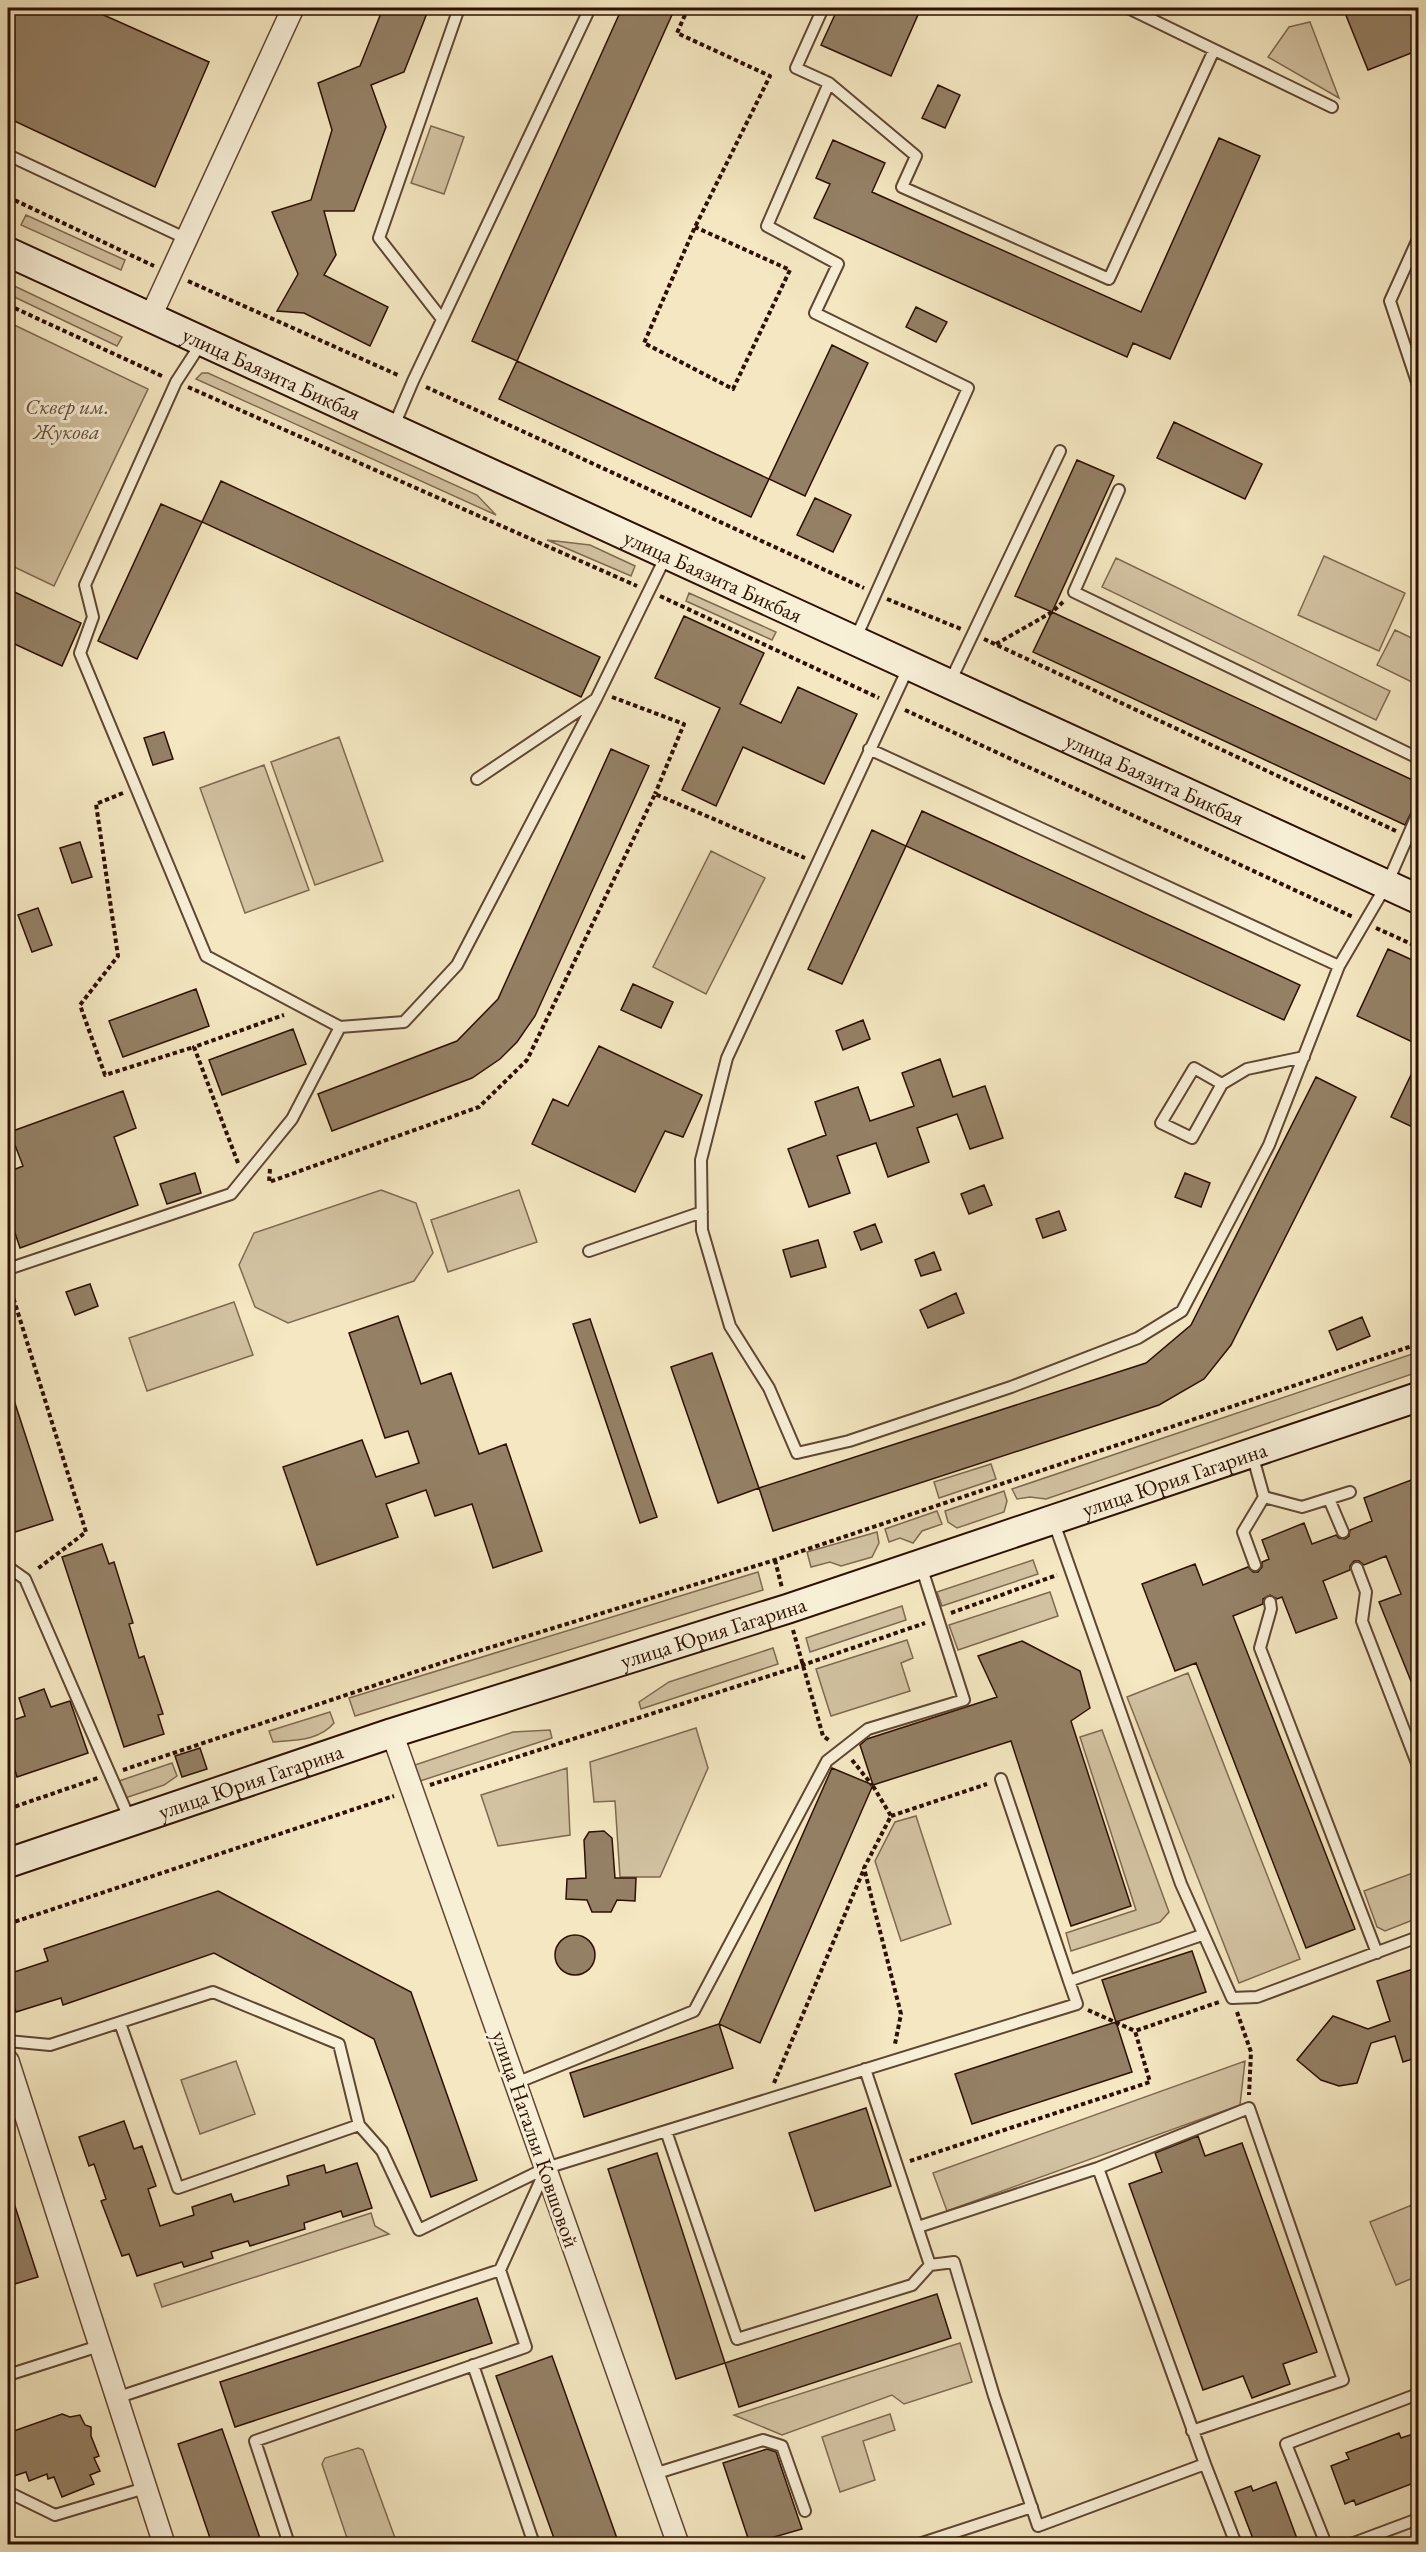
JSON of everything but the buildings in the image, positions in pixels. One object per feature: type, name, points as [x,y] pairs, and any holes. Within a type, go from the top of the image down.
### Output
[{"type":"main road","name":"улица Баязита Бикбая","points":[[8,252],[1419,898]]},
{"type":"main road","name":"улица Юрия Гагарина","points":[[8,1863],[392,1733],[787,1609],[1419,1397]]},
{"type":"street","points":[[150,318],[293,8]]},
{"type":"street","name":"улица Натальи Ковшовой","points":[[392,1733],[678,2544]]},
{"type":"street","points":[[8,2061],[164,2544]]},
{"type":"lane","points":[[442,319],[379,238],[459,8]]},
{"type":"lane","points":[[393,429],[442,319],[590,8]]},
{"type":"lane","points":[[823,8],[796,68],[829,83],[916,156],[902,187],[1109,279],[1214,50]]},
{"type":"lane","points":[[1128,8],[1332,107]]},
{"type":"lane","points":[[829,83],[766,226],[838,264],[815,313],[968,388],[854,641]]},
{"type":"lane","points":[[8,156],[187,239]]},
{"type":"lane","points":[[1419,239],[1390,302],[1419,386]]},
{"type":"lane","points":[[202,342],[176,382],[85,585],[93,617],[80,653],[206,956],[340,1027],[404,1022],[457,965],[598,695],[666,555]]},
{"type":"lane","points":[[948,684],[1060,451]]},
{"type":"lane","points":[[1119,490],[1074,592],[1419,758]]},
{"type":"lane","points":[[909,666],[728,1058],[701,1160],[702,1230],[730,1326],[769,1389],[797,1453],[849,1441],[1011,1387],[1138,1338],[1182,1311],[1269,1145],[1340,966],[1387,884],[1419,813]]},
{"type":"lane","points":[[477,779],[598,695]]},
{"type":"lane","points":[[869,749],[1340,966]]},
{"type":"lane","points":[[8,1269],[231,1194],[292,1119],[340,1027]]},
{"type":"lane","points":[[1222,1084],[1194,1068],[1161,1123],[1192,1138],[1222,1084],[1247,1069],[1304,1057]]},
{"type":"lane","points":[[589,1251],[702,1212]]},
{"type":"lane","points":[[1252,1453],[1264,1497],[1243,1532],[1255,1565]]},
{"type":"lane","points":[[1264,1497],[1302,1507],[1350,1492]]},
{"type":"lane","points":[[1329,1499],[1343,1532]]},
{"type":"lane","points":[[1052,1520],[1177,1873],[1202,1935],[1232,1998],[1257,1997],[1419,1937]]},
{"type":"lane","points":[[516,2083],[694,2011],[827,1761],[868,1730],[964,1700],[921,1564]]},
{"type":"lane","points":[[8,1567],[25,1579],[112,1774],[130,1820]]},
{"type":"lane","points":[[1357,1568],[1366,1592],[1362,1621],[1419,1766]]},
{"type":"lane","points":[[1269,1602],[1271,1609],[1260,1648],[1377,1953]]},
{"type":"lane","points":[[8,2041],[50,2045],[213,1992],[339,2044],[359,2125],[382,2151],[419,2230],[546,2168],[1077,2004],[1001,1779]]},
{"type":"lane","points":[[1069,1981],[1202,1935]]},
{"type":"lane","points":[[120,2023],[178,2188],[359,2125]]},
{"type":"lane","points":[[865,2069],[930,2265]]},
{"type":"lane","points":[[918,2227],[1098,2169],[1249,2108],[1343,2380],[1192,2431]]},
{"type":"lane","points":[[666,2131],[737,2339],[912,2285],[930,2265],[954,2262],[994,2396],[1038,2526],[1205,2464]]},
{"type":"lane","points":[[289,2544],[255,2441],[526,2347],[500,2270],[546,2168]]},
{"type":"lane","points":[[1098,2169],[1192,2431],[1236,2544]]},
{"type":"lane","points":[[116,2398],[500,2270]]},
{"type":"lane","points":[[8,2375],[99,2346]]},
{"type":"lane","points":[[473,2365],[534,2544]]},
{"type":"lane","points":[[1326,2544],[1286,2444],[1419,2394]]},
{"type":"lane","points":[[654,2474],[763,2440],[782,2446],[805,2511]]},
{"type":"lane","points":[[8,2498],[14,2495],[55,2515],[145,2488]]},
{"type":"lane","points":[[920,2544],[1032,2507]]},
{"type":"lane","points":[[1351,2544],[1419,2519]]},
{"type":"path","points":[[688,8],[677,33],[770,76],[695,227],[644,343],[734,390],[790,270],[695,227]]},
{"type":"path","points":[[8,196],[170,274],[413,381],[876,594],[972,634],[1408,836]]},
{"type":"path","points":[[8,305],[176,382],[650,591],[1419,947]]},
{"type":"path","points":[[996,645],[1052,612],[1074,592]]},
{"type":"path","points":[[272,1144],[269,1182],[479,1107],[527,1060],[655,794],[684,724],[598,695]]},
{"type":"path","points":[[135,788],[96,804],[118,956],[80,1005],[105,1075],[194,1047],[304,1008]]},
{"type":"path","points":[[655,794],[817,862]]},
{"type":"path","points":[[194,1047],[244,1178]]},
{"type":"path","points":[[8,1280],[86,1532],[25,1579]]},
{"type":"path","points":[[8,1809],[459,1657],[775,1560],[1419,1344]]},
{"type":"path","points":[[775,1560],[823,1736],[857,1764],[873,1785],[891,1816]]},
{"type":"path","points":[[8,1924],[413,1790],[803,1665],[1069,1571]]},
{"type":"path","points":[[766,2100],[864,1868],[891,1816],[1001,1779]]},
{"type":"path","points":[[864,1868],[901,2014],[891,2061]]},
{"type":"path","points":[[1077,2004],[1135,2031],[1232,1998],[1251,2052],[1249,2108]]},
{"type":"path","points":[[897,2165],[1150,2082],[1135,2031]]},
{"type":"green space","points":[[1310,22],[1339,98],[1268,57],[1289,27]]},
{"type":"green space","points":[[431,126],[464,137],[444,194],[411,183]]},
{"type":"green space","points":[[26,215],[125,260],[121,270],[21,225]]},
{"type":"green space","points":[[8,283],[122,337],[117,346],[8,294]]},
{"type":"green space","name":"Сквер им. Жукова","points":[[8,322],[148,389],[54,586],[8,564]]},
{"type":"green space","points":[[202,373],[208,373],[477,495],[496,515],[196,379]]},
{"type":"green space","points":[[547,540],[590,545],[635,566],[631,576]]},
{"type":"green space","points":[[1324,556],[1405,593],[1379,651],[1298,615]]},
{"type":"green space","points":[[1116,558],[1390,691],[1376,720],[1102,587]]},
{"type":"green space","points":[[689,593],[776,632],[772,640],[686,601]]},
{"type":"green space","points":[[1395,630],[1418,641],[1418,685],[1377,665]]},
{"type":"green space","points":[[339,737],[383,861],[315,885],[271,762]]},
{"type":"green space","points":[[264,765],[309,890],[245,913],[200,788]]},
{"type":"green space","points":[[711,851],[765,878],[706,994],[653,967]]},
{"type":"green space","points":[[381,1190],[416,1203],[433,1253],[414,1281],[288,1323],[255,1307],[239,1265],[254,1233]]},
{"type":"green space","points":[[519,1190],[537,1242],[448,1272],[431,1220]]},
{"type":"green space","points":[[234,1302],[253,1355],[147,1391],[129,1338]]},
{"type":"green space","points":[[1418,1352],[1418,1372],[1046,1499],[1030,1497],[1017,1499],[1012,1489]]},
{"type":"green space","points":[[991,1464],[996,1479],[939,1498],[934,1482]]},
{"type":"green space","points":[[1004,1491],[1007,1501],[1004,1512],[957,1528],[948,1522],[945,1511]]},
{"type":"green space","points":[[937,1511],[942,1524],[922,1531],[913,1543],[900,1538],[889,1542],[885,1529]]},
{"type":"green space","points":[[877,1532],[879,1543],[872,1557],[841,1566],[830,1562],[811,1567],[807,1552]]},
{"type":"green space","points":[[1033,1560],[1038,1574],[942,1606],[937,1592]]},
{"type":"green space","points":[[758,1572],[763,1590],[355,1716],[349,1698]]},
{"type":"green space","points":[[1050,1592],[1058,1616],[958,1650],[949,1625]]},
{"type":"green space","points":[[902,1606],[906,1620],[810,1652],[806,1638]]},
{"type":"green space","points":[[907,1640],[913,1658],[901,1663],[910,1691],[831,1716],[816,1669]]},
{"type":"green space","points":[[773,1648],[778,1664],[641,1709],[639,1702],[669,1682]]},
{"type":"green space","points":[[1188,1673],[1300,1959],[1239,1983],[1127,1697]]},
{"type":"green space","points":[[330,1712],[334,1723],[321,1733],[298,1740],[273,1742],[269,1731]]},
{"type":"green space","points":[[696,1728],[708,1768],[660,1877],[620,1877],[615,1801],[594,1802],[590,1762]]},
{"type":"green space","points":[[550,1730],[552,1738],[417,1782],[412,1766],[513,1732]]},
{"type":"green space","points":[[1102,1730],[1169,1912],[1160,1922],[1071,1951],[1066,1933],[1136,1910],[1080,1737]]},
{"type":"green space","points":[[172,1763],[177,1776],[164,1785],[125,1798],[119,1781]]},
{"type":"green space","points":[[567,1768],[570,1835],[498,1846],[481,1795]]},
{"type":"green space","points":[[916,1816],[951,1924],[901,1941],[875,1861],[895,1822]]},
{"type":"green space","points":[[1418,1871],[1418,1918],[1385,1931],[1377,1927],[1364,1891]]},
{"type":"green space","points":[[236,2061],[255,2114],[200,2134],[181,2080]]},
{"type":"green space","points":[[1245,2061],[1240,2105],[947,2211],[933,2173]]},
{"type":"green space","points":[[1412,2205],[1418,2221],[1418,2276],[1396,2285],[1370,2222]]},
{"type":"green space","points":[[371,2213],[375,2226],[389,2234],[162,2307],[154,2284]]},
{"type":"green space","points":[[960,2343],[972,2382],[904,2404],[892,2395],[782,2435],[734,2415]]},
{"type":"green space","points":[[890,2414],[895,2430],[863,2441],[875,2480],[840,2492],[822,2437]]},
{"type":"green space","points":[[358,2448],[363,2450],[395,2538],[393,2543],[349,2544],[322,2464],[325,2458]]}]
